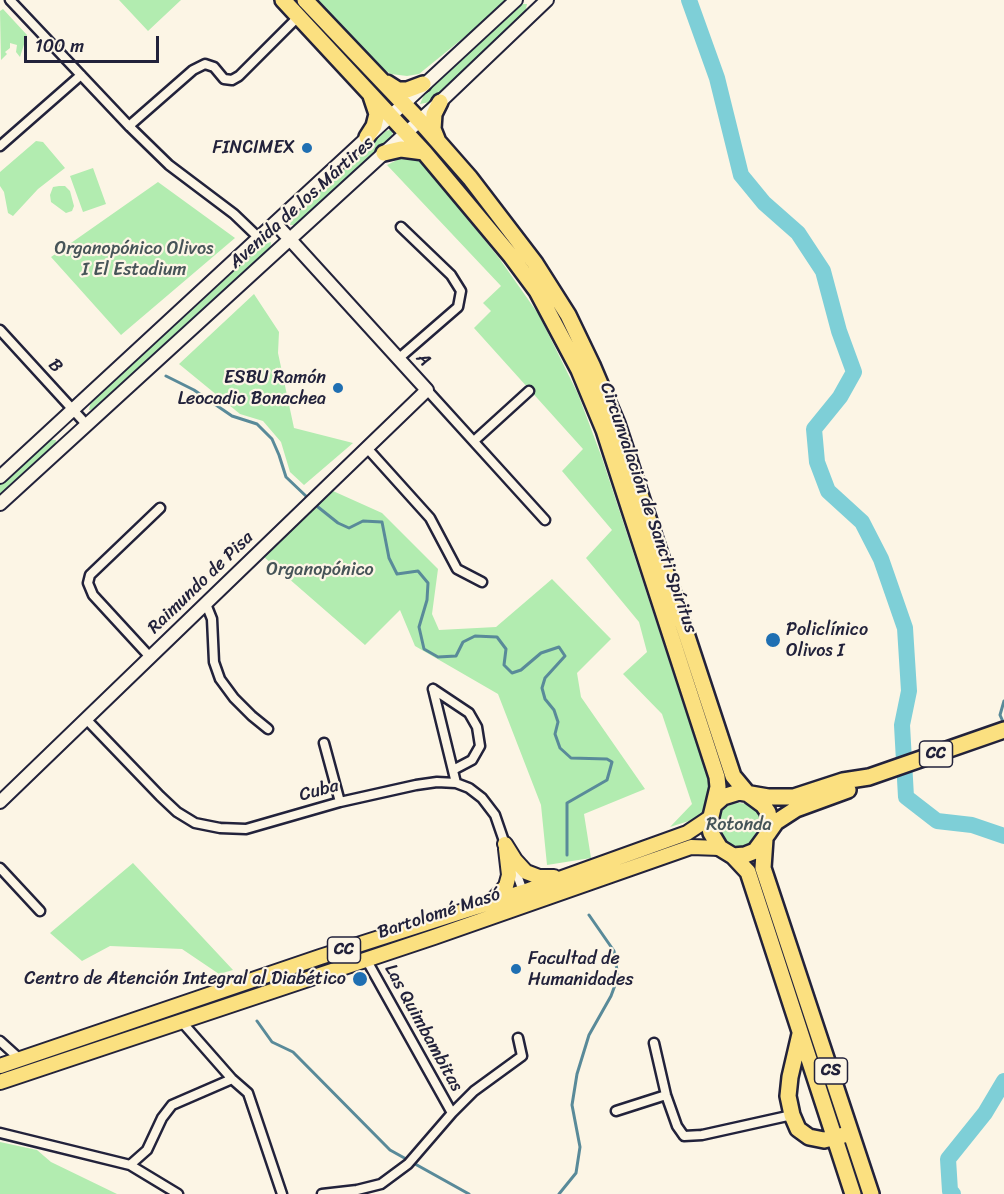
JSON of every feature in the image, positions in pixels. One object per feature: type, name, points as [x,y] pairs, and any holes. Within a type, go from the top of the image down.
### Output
[{"type":"highway","name":"Circunvalación de Sancti Spíritus","points":[[284,0],[407,132],[511,256],[537,291],[579,370],[604,430],[717,777],[718,787],[713,810]]},
{"type":"highway","name":"Circunvalación de Sancti Spíritus","points":[[306,0],[437,139],[470,178],[535,263],[568,315],[592,365],[631,464],[733,776],[748,794]]},
{"type":"highway","points":[[380,79],[398,90],[407,90],[423,84]]},
{"type":"highway","points":[[367,137],[374,126],[377,114],[375,103],[368,91]]},
{"type":"highway","points":[[437,139],[433,129],[434,114],[440,102]]},
{"type":"highway","points":[[384,153],[401,149],[424,152]]},
{"type":"highway","name":"CC","points":[[713,810],[723,796],[748,794],[794,797],[843,781],[869,777],[1004,730]]},
{"type":"highway","name":"CC","points":[[726,852],[745,855],[755,851],[776,822],[796,809],[847,790],[869,777]]},
{"type":"highway","points":[[748,794],[757,799],[768,812],[770,822],[767,836]]},
{"type":"highway","points":[[713,810],[711,833],[726,852]]},
{"type":"highway","name":"CS","points":[[767,836],[764,868],[871,1194]]},
{"type":"highway","name":"CS","points":[[726,852],[748,872],[854,1194]]},
{"type":"highway","points":[[777,959],[790,947]]},
{"type":"highway","points":[[800,1032],[788,1096],[792,1116],[798,1129],[808,1137],[824,1140],[851,1132]]},
{"type":"main road","name":"Bartolomé Masó","points":[[1,1066],[320,957],[490,903],[526,898],[571,874],[687,833],[713,810]]},
{"type":"main road","points":[[506,844],[515,860],[526,872],[539,877],[571,874]]},
{"type":"main road","points":[[490,903],[500,895],[509,875],[506,844]]},
{"type":"main road","name":"Bartolomé Masó","points":[[1,1082],[366,959],[526,898],[691,847],[726,852]]},
{"type":"main road","points":[[1,1066],[1,1082]]},
{"type":"street","points":[[10,0],[169,165],[234,214],[259,238]]},
{"type":"street","name":"Avenida de los Mártires","points":[[0,477],[516,0]]},
{"type":"street","name":"Avenida de los Mártires","points":[[0,504],[420,121],[546,0]]},
{"type":"street","points":[[129,126],[193,70],[205,64],[214,67],[224,79],[232,80],[299,16]]},
{"type":"street","points":[[0,146],[81,75]]},
{"type":"street","name":"A","points":[[275,223],[545,520]]},
{"type":"street","points":[[398,359],[458,307],[461,291],[450,275],[401,227]]},
{"type":"street","name":"B","points":[[0,330],[86,424]]},
{"type":"street","name":"Raimundo de Pisa","points":[[0,802],[427,390]]},
{"type":"street","points":[[474,441],[529,391]]},
{"type":"street","points":[[55,426],[69,440]]},
{"type":"street","points":[[367,448],[430,518],[457,569],[482,582]]},
{"type":"street","points":[[150,657],[93,595],[88,584],[90,574],[160,508]]},
{"type":"street","points":[[206,604],[212,619],[214,662],[220,679],[234,698],[268,729]]},
{"type":"street","points":[[453,770],[472,760],[480,746],[477,727],[469,713],[447,696],[433,689],[456,783],[469,788],[482,798],[495,815],[526,898]]},
{"type":"street","name":"Cuba","points":[[86,719],[160,796],[177,812],[195,823],[246,829],[340,802],[416,785],[437,782],[456,783]]},
{"type":"street","points":[[324,744],[340,802]]},
{"type":"street","points":[[0,868],[40,911]]},
{"type":"street","name":"Las Quimbambitas","points":[[366,959],[452,1113]]},
{"type":"street","points":[[181,1021],[232,1079],[248,1093],[282,1194]]},
{"type":"street","points":[[322,1194],[339,1193],[381,1184],[408,1164],[474,1091],[522,1056],[518,1038]]},
{"type":"street","points":[[2,1043],[21,1060]]},
{"type":"street","points":[[1,1066],[2,1043]]},
{"type":"street","points":[[654,1043],[676,1126],[684,1136],[702,1135],[792,1116]]},
{"type":"street","points":[[130,1165],[147,1150],[162,1118],[172,1105],[232,1079]]},
{"type":"street","points":[[616,1111],[666,1095]]},
{"type":"street","points":[[0,1133],[130,1165],[178,1194]]},
{"type":"green space","points":[[119,0],[181,0],[148,31]]},
{"type":"green space","points":[[316,0],[510,0],[419,74],[407,76],[391,74],[376,65]]},
{"type":"green space","points":[[520,4],[527,4],[525,13],[430,102],[420,104],[424,95]]},
{"type":"green space","points":[[3,9],[27,35],[20,57],[16,52],[17,45],[10,43],[10,48],[5,52],[7,54],[1,60],[0,11]]},
{"type":"green space","points":[[393,129],[392,136],[299,225],[290,225],[292,218],[386,131]]},
{"type":"green space","points":[[36,141],[43,142],[65,168],[38,189],[13,216],[8,213],[4,192],[0,186],[0,172]]},
{"type":"green space","points":[[399,159],[420,160],[499,258],[539,315],[578,394],[602,458],[710,785],[705,809],[698,818],[670,827],[692,804],[662,714],[623,674],[647,652],[639,622],[586,558],[612,530],[562,471],[583,449],[474,328],[491,311],[483,303],[501,286],[387,165]]},
{"type":"green space","points":[[93,168],[106,204],[83,212],[70,176]]},
{"type":"green space","name":"Organopónico Olivos I El Estadium","points":[[158,182],[235,238],[121,335],[51,257]]},
{"type":"green space","points":[[65,186],[70,191],[74,206],[72,211],[66,213],[51,202],[50,195],[53,187]]},
{"type":"green space","points":[[271,242],[270,251],[97,409],[89,410],[91,401],[264,244]]},
{"type":"green space","points":[[254,294],[279,332],[278,353],[294,428],[353,443],[304,485],[290,472],[281,442],[263,421],[240,414],[179,364]]},
{"type":"green space","points":[[49,440],[56,440],[55,447],[0,498],[0,485]]},
{"type":"green space","name":"Organopónico","points":[[333,491],[382,513],[438,569],[432,614],[439,630],[496,627],[552,579],[611,639],[577,673],[581,697],[645,789],[584,814],[591,858],[547,865],[541,805],[498,694],[415,646],[400,610],[365,645],[264,557]]},
{"type":"green space","name":"Rotonda","points":[[739,803],[754,810],[761,825],[754,840],[739,847],[724,840],[717,825],[724,810]]},
{"type":"green space","points":[[133,863],[233,970],[219,974],[182,949],[110,946],[82,961],[50,933]]},
{"type":"green space","points":[[0,1142],[37,1150],[51,1162],[117,1194],[0,1194]]},
{"type":"waterway","points":[[689,0],[717,78],[741,175],[764,203],[798,233],[823,271],[839,331],[854,372],[840,397],[814,429],[817,462],[828,491],[862,522],[881,559],[905,628],[909,691],[902,725],[906,797],[937,821],[972,825],[1004,836]]},
{"type":"waterway","points":[[166,376],[194,390],[232,416],[257,424],[272,439],[286,477],[308,498]]},
{"type":"waterway","points":[[313,503],[338,523],[349,528],[363,521],[382,522],[389,558],[397,574],[418,571],[428,583],[427,600],[419,627],[424,649],[438,657],[456,656],[463,642],[475,636],[497,637],[506,649],[504,665],[512,673],[521,670],[541,653],[559,647],[565,656],[545,678],[542,688],[545,699],[554,710],[558,722],[555,734],[560,748],[571,758],[607,759],[612,762],[607,780],[567,803],[567,855]]},
{"type":"waterway","points":[[1004,701],[1000,715],[1004,724]]},
{"type":"waterway","points":[[559,1194],[576,1173],[580,1147],[572,1105],[577,1074],[589,1035],[611,996],[618,977],[614,951],[589,915]]},
{"type":"waterway","points":[[257,1021],[272,1042],[293,1052],[390,1150],[469,1194]]},
{"type":"waterway","points":[[953,1194],[950,1191],[948,1159],[985,1113],[1004,1081]]},
{"type":"place","name":"FINCIMEX","points":[[307,148]]},
{"type":"place","name":"ESBU Ramón Leocadio Bonachea","points":[[338,388]]},
{"type":"place","name":"Policlínico Olivos I","points":[[773,640]]},
{"type":"place","name":"Facultad de Humanidades","points":[[516,969]]},
{"type":"place","name":"Centro de Atención Integral al Diabético","points":[[360,979]]}]
